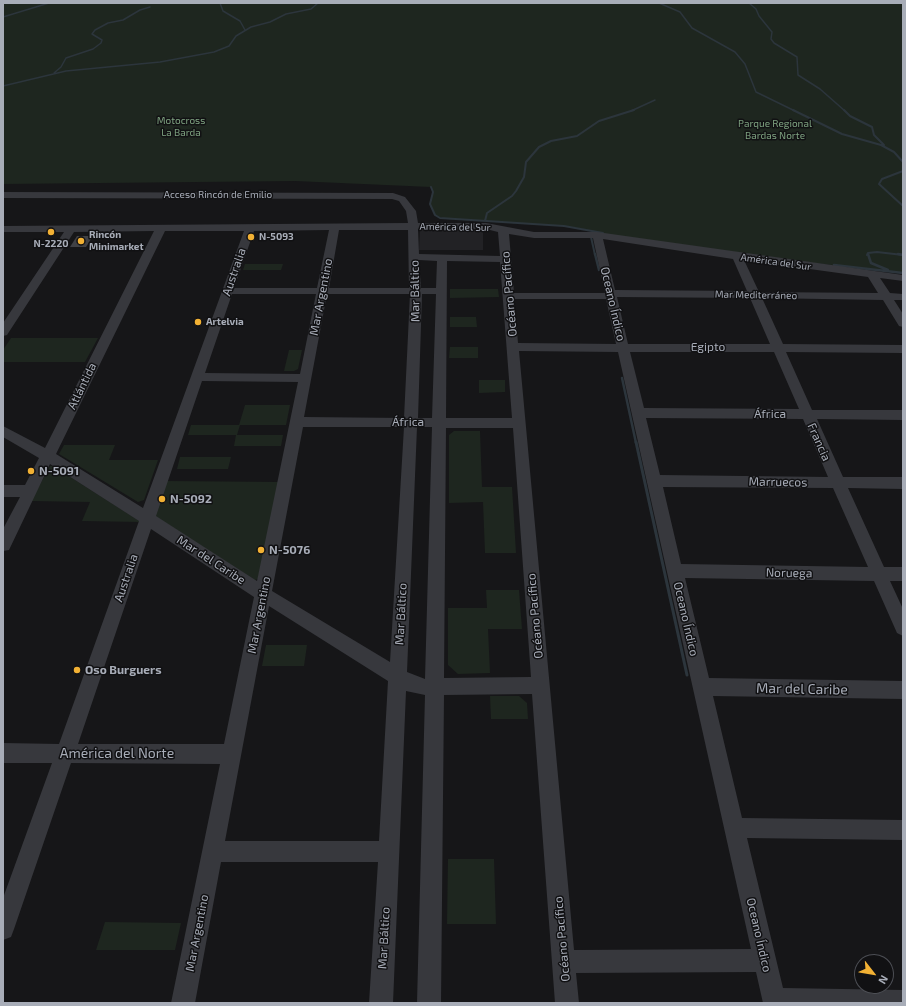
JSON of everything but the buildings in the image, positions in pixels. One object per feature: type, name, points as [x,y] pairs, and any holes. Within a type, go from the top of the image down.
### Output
[{"type":"street","name":"Acceso Rincón de Emilio","points":[[3,195],[393,196],[402,199],[410,208],[413,216],[413,226]]},
{"type":"street","name":"Mar Argentino","points":[[183,1003],[335,226]]},
{"type":"street","name":"Mar Báltico","points":[[381,1003],[417,299],[413,226]]},
{"type":"street","name":"América del Sur","points":[[3,228],[486,226],[534,235],[598,235],[737,256],[903,278]]},
{"type":"street","name":"Australia","points":[[3,929],[250,227]]},
{"type":"street","points":[[3,332],[71,228]]},
{"type":"street","name":"Atlántida","points":[[3,545],[161,228]]},
{"type":"street","name":"Océano Pacífico","points":[[504,230],[567,1003]]},
{"type":"street","name":"Oceano Índico","points":[[598,235],[653,481],[775,1001]]},
{"type":"street","name":"Francia","points":[[737,256],[753,295],[903,628]]},
{"type":"street","points":[[414,258],[506,258]]},
{"type":"street","points":[[429,1003],[428,687],[439,423],[442,258]]},
{"type":"street","points":[[872,274],[903,323]]},
{"type":"street","points":[[227,291],[442,291]]},
{"type":"street","name":"Mar Mediterráneo","points":[[509,296],[610,294],[903,297]]},
{"type":"street","name":"Egipto","points":[[513,347],[622,346],[903,349]]},
{"type":"street","points":[[197,377],[306,378]]},
{"type":"street","name":"África","points":[[638,413],[903,415]]},
{"type":"street","name":"África","points":[[297,422],[520,423]]},
{"type":"street","name":"Mar del Caribe","points":[[3,431],[48,456],[263,594],[398,677],[411,684],[428,687]]},
{"type":"street","name":"Marruecos","points":[[653,481],[903,483]]},
{"type":"street","points":[[3,491],[30,491]]},
{"type":"street","name":"Noruega","points":[[674,571],[903,574]]},
{"type":"street","name":"Mar del Caribe","points":[[396,699],[408,690],[428,687],[541,685]]},
{"type":"street","name":"Mar del Caribe","points":[[701,687],[903,690]]},
{"type":"street","name":"América del Norte","points":[[3,753],[232,754]]},
{"type":"street","points":[[734,828],[903,830]]},
{"type":"street","points":[[212,852],[389,851]]},
{"type":"street","points":[[564,962],[765,960]]},
{"type":"street","points":[[775,1001],[903,1002]]},
{"type":"shaded area","points":[[420,229],[483,229],[483,250],[419,250]]},
{"type":"green space","name":"Parque Regional Bardas Norte","points":[[3,3],[903,3],[903,273],[814,263],[605,234],[573,227],[445,219],[435,215],[430,204],[433,192],[431,187],[295,181],[3,184]]},
{"type":"green space","points":[[245,264],[283,264],[281,270],[243,270]]},
{"type":"green space","points":[[450,289],[498,289],[499,297],[450,298]]},
{"type":"green space","points":[[450,317],[476,317],[477,327],[450,327]]},
{"type":"green space","points":[[11,338],[98,338],[85,362],[3,362],[3,350]]},
{"type":"green space","points":[[450,347],[478,347],[478,358],[449,358]]},
{"type":"green space","points":[[289,350],[302,350],[298,369],[294,371],[284,371]]},
{"type":"green space","points":[[479,380],[505,380],[505,392],[479,393]]},
{"type":"green space","points":[[245,405],[290,405],[286,425],[240,425],[237,435],[283,435],[281,446],[234,446],[236,435],[188,435],[191,425],[239,425]]},
{"type":"green space","points":[[454,431],[480,431],[482,487],[512,487],[516,553],[485,553],[483,502],[449,503],[449,435]]},
{"type":"green space","points":[[64,445],[115,445],[109,460],[158,460],[144,500],[138,502],[59,454]]},
{"type":"green space","points":[[180,457],[231,457],[228,469],[177,469]]},
{"type":"green space","points":[[50,466],[53,466],[141,522],[82,521],[90,502],[31,501]]},
{"type":"green space","points":[[166,481],[279,482],[258,579],[255,580],[155,516]]},
{"type":"green space","points":[[486,590],[519,590],[522,629],[488,629],[490,673],[458,674],[448,665],[448,608],[487,608]]},
{"type":"green space","points":[[266,645],[307,645],[304,666],[262,666]]},
{"type":"green space","points":[[490,696],[519,696],[527,703],[528,719],[491,719]]},
{"type":"green space","points":[[448,859],[494,859],[496,924],[447,924]]},
{"type":"green space","points":[[105,922],[181,923],[175,950],[96,950]]},
{"type":"waterway","points":[[3,17],[49,3]]},
{"type":"waterway","points":[[220,3],[223,11],[240,21],[245,30]]},
{"type":"waterway","points":[[3,86],[66,71],[160,62],[214,52],[229,46],[236,36],[251,27],[270,22],[286,14],[311,9],[318,3]]},
{"type":"waterway","points":[[659,3],[680,12],[692,28],[735,52],[745,64],[756,92],[795,111]]},
{"type":"waterway","points":[[749,3],[756,9],[759,16],[772,32],[771,39],[774,43],[797,57],[798,75],[820,89],[845,111]]},
{"type":"waterway","points":[[54,73],[61,67],[66,58],[93,49],[101,43],[102,40],[92,34],[95,30],[108,23],[123,20],[140,10],[150,7]]},
{"type":"waterway","points":[[631,111],[655,100]]},
{"type":"waterway","points":[[793,110],[842,134],[881,145],[894,152],[903,162]]},
{"type":"waterway","points":[[485,221],[487,213],[512,196],[516,191],[524,177],[526,162],[539,147],[551,141],[577,136],[599,121],[631,111]]},
{"type":"waterway","points":[[845,111],[850,116],[872,127],[874,135],[884,145]]},
{"type":"waterway","points":[[903,171],[882,179],[879,184],[903,206]]},
{"type":"waterway","points":[[431,187],[433,192],[430,204],[435,215],[440,218],[485,221]]},
{"type":"waterway","points":[[485,221],[564,226],[603,233]]},
{"type":"waterway","points":[[591,237],[595,255]]},
{"type":"waterway","points":[[867,255],[868,253],[877,252],[903,255],[898,254]]},
{"type":"waterway","points":[[595,254],[599,270]]},
{"type":"waterway","points":[[868,254],[871,263],[888,270]]},
{"type":"waterway","points":[[834,265],[903,273]]},
{"type":"waterway","points":[[622,378],[636,443]]},
{"type":"waterway","points":[[636,442],[687,675]]},
{"type":"place","name":"N-2220","points":[[51,232]]},
{"type":"place","name":"N-5093","points":[[251,237]]},
{"type":"place","name":"Rincón Minimarket","points":[[81,241]]},
{"type":"place","name":"Artelvia","points":[[198,322]]},
{"type":"place","name":"N-5091","points":[[31,471]]},
{"type":"place","name":"N-5092","points":[[162,499]]},
{"type":"place","name":"N-5076","points":[[261,550]]},
{"type":"place","name":"Oso Burguers","points":[[77,670]]},
{"type":"park label","name":"Motocross La Barda","points":[[181,126]]}]
